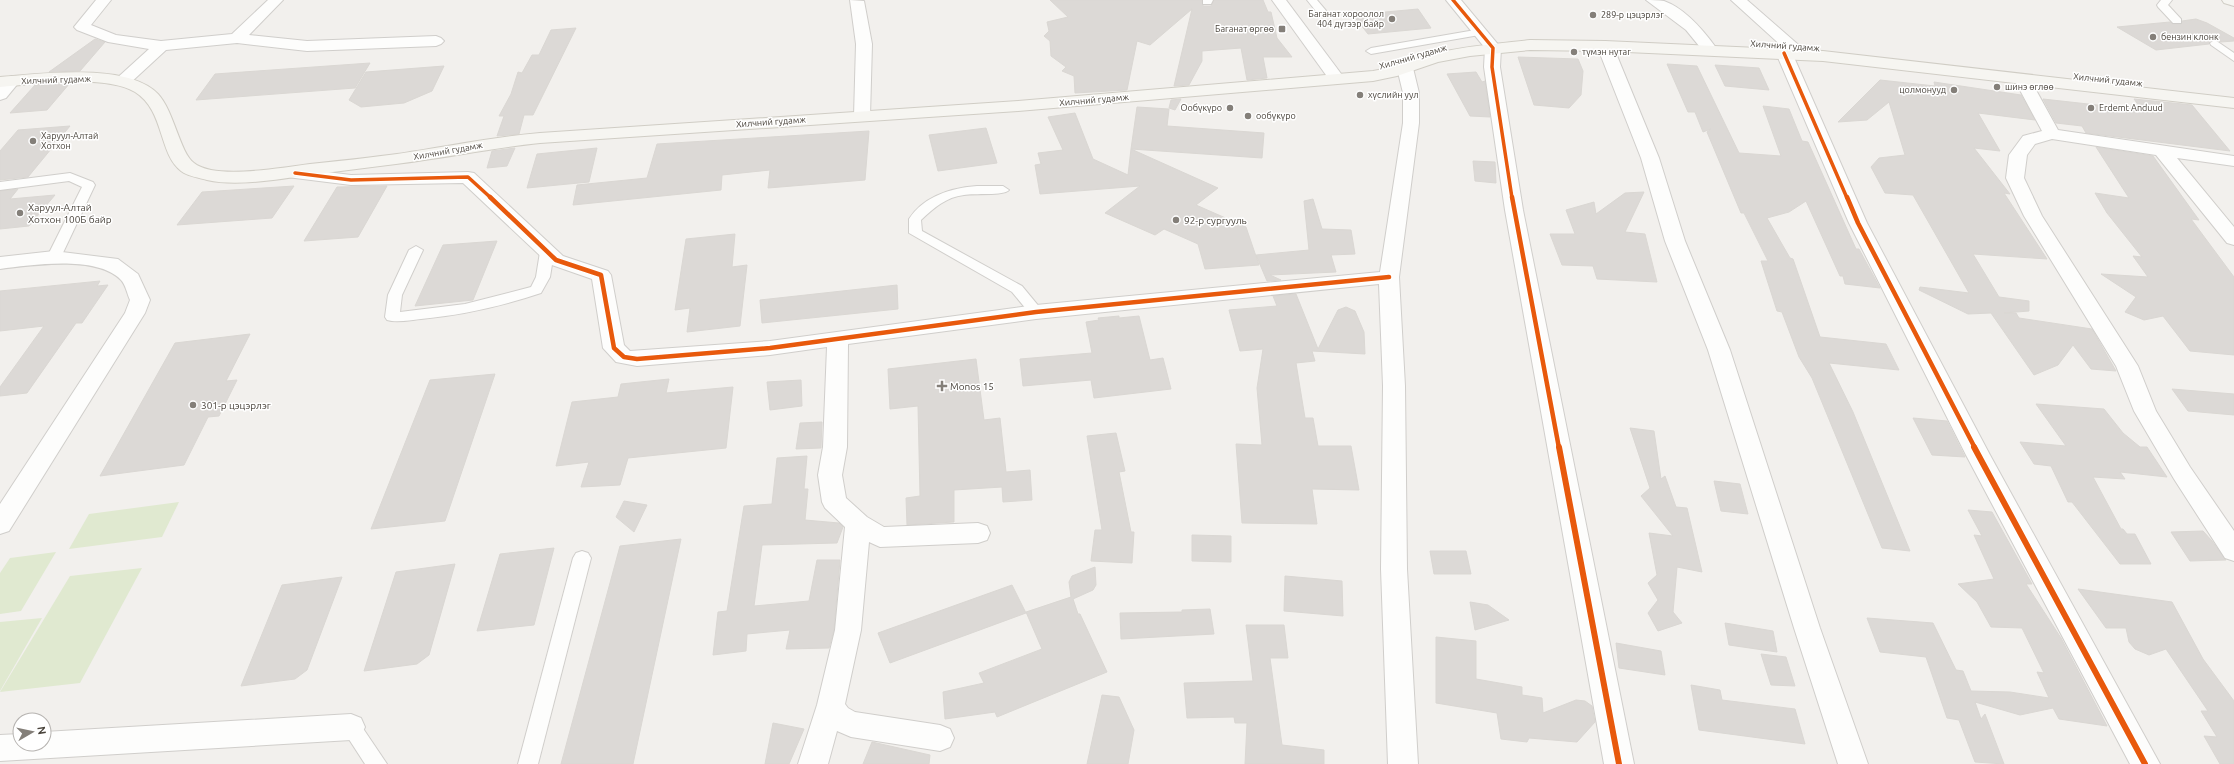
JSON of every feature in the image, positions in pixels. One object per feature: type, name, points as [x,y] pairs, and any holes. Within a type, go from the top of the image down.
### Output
[{"type":"main road","points":[[2229,0],[2234,2]]},
{"type":"main road","name":"Хилчний гудамж","points":[[6,82],[76,77],[122,82],[139,87],[152,98],[182,161],[188,168],[197,172],[225,176],[295,172],[540,138],[1026,106],[1384,74],[1487,40],[1530,45],[1709,49],[1793,54],[2234,103]]},
{"type":"street","points":[[104,0],[89,16],[82,27],[113,39],[161,46],[237,38],[307,46],[436,41]]},
{"type":"street","points":[[237,38],[276,0]]},
{"type":"street","points":[[1279,0],[1337,79]]},
{"type":"street","points":[[1453,0],[1487,40],[1514,210],[1619,764]]},
{"type":"street","points":[[1653,0],[1683,21],[1698,35],[1709,49]]},
{"type":"street","points":[[1738,0],[1793,54],[1861,230],[1978,455],[2145,764]]},
{"type":"street","points":[[857,1],[863,24],[865,49],[862,116]]},
{"type":"street","points":[[122,82],[161,46]]},
{"type":"street","points":[[1605,46],[1650,158],[1675,241],[1719,350],[1807,628],[1854,764]]},
{"type":"street","points":[[1403,764],[1394,569],[1394,386],[1389,277],[1412,123],[1411,93],[1405,68]]},
{"type":"street","points":[[2022,79],[2052,134]]},
{"type":"street","points":[[0,96],[6,82]]},
{"type":"street","points":[[2234,161],[2052,134],[2029,140],[2018,155],[2015,178],[2032,216],[2127,366],[2145,411],[2182,473],[2234,551]]},
{"type":"street","points":[[2162,151],[2234,239]]},
{"type":"street","points":[[295,172],[351,180],[468,178],[556,260],[601,275],[614,348],[624,357],[638,359],[770,348],[1036,312],[1389,277]]},
{"type":"street","points":[[0,263],[54,257],[112,263],[130,278],[138,293],[139,306],[0,524]]},
{"type":"street","points":[[838,339],[835,448],[830,475],[834,502],[858,524],[880,537],[978,533]]},
{"type":"street","points":[[813,764],[832,705],[848,630],[858,524]]},
{"type":"street","points":[[832,705],[838,717],[851,724],[940,738]]},
{"type":"street","points":[[0,748],[351,726]]},
{"type":"lane","points":[[1312,0],[1323,13]]},
{"type":"lane","points":[[2167,0],[2162,5],[2177,21]]},
{"type":"lane","points":[[1371,51],[1487,40]]},
{"type":"lane","points":[[2214,43],[2234,58]]},
{"type":"lane","points":[[0,186],[70,177],[88,185],[54,257]]},
{"type":"lane","points":[[1003,190],[970,190],[941,196],[915,219],[916,233],[1017,289],[1036,312]]},
{"type":"lane","points":[[416,250],[395,295],[392,317],[473,309],[536,290],[543,277],[547,252]]},
{"type":"lane","points":[[528,764],[582,558]]},
{"type":"lane","points":[[351,726],[377,764]]},
{"type":"green space","points":[[179,502],[162,537],[69,549],[89,514]]},
{"type":"green space","points":[[56,552],[21,611],[0,614],[0,573],[10,558]]},
{"type":"green space","points":[[142,568],[80,683],[0,692],[70,576]]},
{"type":"green space","points":[[42,618],[0,691],[0,622]]},
{"type":"building","points":[[1050,0],[1202,0],[1203,6],[1211,6],[1214,0],[1263,0],[1268,12],[1271,12],[1277,38],[1292,57],[1263,57],[1267,78],[1247,80],[1241,48],[1202,51],[1202,61],[1189,85],[1174,86],[1192,9],[1150,45],[1137,41],[1127,90],[1075,93],[1074,76],[1062,71],[1066,67],[1051,56],[1050,41],[1044,36],[1049,31],[1047,22],[1068,17]]},
{"type":"building","name":"Баганат хороолол 404 дүгээр байр","points":[[1418,9],[1431,28],[1368,34],[1353,15]]},
{"type":"building","points":[[2196,19],[2207,23],[2234,38],[2234,41],[2221,42],[2214,39],[2209,44],[2156,50],[2117,27],[2170,22],[2173,24],[2181,24],[2182,21]]},
{"type":"building","points":[[576,28],[533,115],[524,115],[519,134],[497,136],[504,116],[499,116],[511,94],[518,72],[522,73],[532,55],[539,55],[551,30]]},
{"type":"building","points":[[95,39],[105,42],[80,71],[49,72]]},
{"type":"building","points":[[1518,57],[1578,59],[1583,71],[1581,95],[1569,108],[1534,105]]},
{"type":"building","points":[[370,63],[355,88],[196,100],[215,74]]},
{"type":"building","points":[[1667,64],[1697,66],[1739,153],[1781,156],[1763,106],[1789,109],[1802,141],[1808,142],[1856,249],[1859,249],[1880,288],[1845,284],[1843,276],[1840,276],[1806,201],[1789,212],[1767,218],[1790,258],[1793,259],[1820,337],[1886,344],[1899,370],[1829,363],[1853,412],[1910,551],[1882,548],[1812,378],[1799,357],[1782,312],[1777,311],[1761,261],[1768,261],[1744,213],[1741,213],[1707,132],[1711,129],[1703,132],[1695,112],[1688,112]]},
{"type":"building","points":[[1715,65],[1759,68],[1769,90],[1725,86]]},
{"type":"building","points":[[444,66],[432,91],[404,103],[361,107],[349,100],[366,72]]},
{"type":"building","points":[[1476,72],[1482,82],[1485,81],[1490,117],[1470,116],[1447,74]]},
{"type":"building","points":[[1880,80],[1935,86],[1934,82],[2021,95],[2035,120],[1978,113],[2000,151],[1974,148],[2010,194],[2004,193],[2047,259],[1973,254],[1999,297],[2029,301],[2029,311],[2004,313],[2016,313],[2019,318],[2092,329],[2116,371],[2091,369],[2073,345],[2058,365],[2034,375],[1991,313],[1968,314],[1919,290],[1920,287],[1969,293],[1913,195],[1885,193],[1871,167],[1879,158],[1905,155],[1889,102],[1867,120],[1838,122]]},
{"type":"building","points":[[70,83],[47,110],[10,113],[35,85]]},
{"type":"building","points":[[1181,99],[1175,110],[1169,108],[1171,100]]},
{"type":"building","points":[[2043,99],[2142,110],[2134,99],[2192,105],[2230,151],[2086,133],[2082,126],[2056,123]]},
{"type":"building","points":[[1137,107],[1169,109],[1167,126],[1264,133],[1262,158],[1131,149]]},
{"type":"building","name":"92-р сургууль","points":[[1075,113],[1093,159],[1128,175],[1131,149],[1218,188],[1196,205],[1246,227],[1259,265],[1205,269],[1198,244],[1164,229],[1155,235],[1105,213],[1140,186],[1040,194],[1035,165],[1041,164],[1038,153],[1063,150],[1048,117]]},
{"type":"building","name":"Харуул-Алтай Хотхон","points":[[70,126],[28,177],[0,180],[0,151],[18,130]]},
{"type":"building","points":[[986,128],[997,163],[938,171],[929,135]]},
{"type":"building","points":[[869,131],[865,180],[768,188],[770,170],[722,175],[721,190],[573,205],[577,185],[647,178],[657,144]]},
{"type":"building","points":[[2096,147],[2153,156],[2199,220],[2191,219],[2234,277],[2234,355],[2190,351],[2163,316],[2144,320],[2125,312],[2136,297],[2101,274],[2148,277],[2133,256],[2142,257],[2107,213],[2095,193],[2129,198]]},
{"type":"building","points":[[515,148],[507,166],[487,168],[492,151]]},
{"type":"building","points":[[597,148],[589,182],[527,188],[537,154]]},
{"type":"building","points":[[1473,161],[1495,162],[1496,183],[1475,181]]},
{"type":"building","points":[[294,186],[272,218],[177,225],[202,192]]},
{"type":"building","points":[[387,186],[358,237],[304,241],[337,187]]},
{"type":"building","name":"Харуул-Алтай Хотхон 100Б байр","points":[[18,189],[10,199],[55,195],[29,226],[0,229],[0,191]]},
{"type":"building","points":[[1644,192],[1625,232],[1645,234],[1657,282],[1597,279],[1593,266],[1562,265],[1550,234],[1575,234],[1566,210],[1594,202],[1596,214],[1625,193]]},
{"type":"building","points":[[1313,199],[1322,229],[1351,230],[1355,254],[1331,255],[1336,272],[1270,275],[1281,280],[1267,281],[1256,255],[1309,250],[1304,201]]},
{"type":"building","points":[[735,234],[732,267],[747,265],[740,326],[687,332],[690,308],[675,310],[686,239]]},
{"type":"building","points":[[497,241],[473,300],[415,306],[443,245]]},
{"type":"building","points":[[100,281],[97,286],[108,285],[82,323],[76,323],[27,393],[0,396],[0,387],[44,326],[0,331],[0,291]]},
{"type":"building","points":[[897,285],[898,309],[762,323],[760,300]]},
{"type":"building","points":[[1296,294],[1318,349],[1338,310],[1346,307],[1355,311],[1364,332],[1365,354],[1312,351],[1315,361],[1296,363],[1305,418],[1313,418],[1318,446],[1351,446],[1359,490],[1312,489],[1317,524],[1242,523],[1236,444],[1262,445],[1257,388],[1263,349],[1240,351],[1229,310],[1277,306],[1273,296]]},
{"type":"building","points":[[1119,316],[1119,318],[1139,316],[1150,360],[1163,358],[1171,389],[1094,398],[1091,380],[1023,386],[1020,359],[1092,353],[1086,322],[1099,320],[1098,318]]},
{"type":"building","points":[[250,334],[226,381],[237,380],[219,416],[208,417],[184,465],[100,476],[175,343]]},
{"type":"building","points":[[976,359],[984,420],[1000,418],[1006,472],[1030,470],[1032,500],[1003,502],[1002,487],[954,490],[954,522],[907,525],[906,498],[920,496],[918,406],[890,409],[888,369]]},
{"type":"building","points":[[495,374],[445,521],[371,529],[430,380]]},
{"type":"building","points":[[669,379],[666,393],[733,387],[726,448],[628,458],[620,485],[581,487],[589,462],[556,466],[572,402],[618,397],[621,384]]},
{"type":"building","points":[[801,380],[802,406],[770,410],[767,382]]},
{"type":"building","points":[[2172,389],[2234,394],[2234,415],[2188,411]]},
{"type":"building","points":[[2036,404],[2104,409],[2123,433],[2140,447],[2147,447],[2167,477],[2120,472],[2125,479],[2093,477],[2121,529],[2123,529],[2127,534],[2135,534],[2151,564],[2120,564],[2072,502],[2068,502],[2051,466],[2034,464],[2020,442],[2066,446]]},
{"type":"building","points":[[1913,418],[1947,421],[1965,457],[1932,455]]},
{"type":"building","points":[[822,422],[821,448],[796,449],[800,423]]},
{"type":"building","points":[[1630,428],[1654,431],[1661,479],[1665,476],[1676,507],[1687,508],[1702,572],[1677,567],[1673,612],[1682,623],[1658,631],[1648,613],[1658,600],[1648,583],[1657,575],[1649,533],[1673,536],[1641,496],[1650,488]]},
{"type":"building","points":[[1116,433],[1125,471],[1119,472],[1131,532],[1134,532],[1132,563],[1091,561],[1095,530],[1102,530],[1087,436]]},
{"type":"building","points":[[807,456],[804,489],[808,489],[805,520],[839,523],[843,527],[837,543],[762,545],[754,606],[809,601],[817,560],[840,560],[834,630],[829,648],[786,649],[790,630],[747,634],[746,651],[713,655],[718,612],[727,611],[744,506],[772,504],[777,458]]},
{"type":"building","points":[[1714,481],[1740,484],[1748,514],[1721,511]]},
{"type":"building","points":[[624,501],[647,505],[634,532],[616,517]]},
{"type":"building","points":[[1968,510],[1992,512],[2032,584],[2026,584],[2061,638],[2107,726],[2059,719],[2053,708],[2020,715],[1975,702],[1981,719],[1985,714],[2004,764],[1975,762],[1959,720],[1947,718],[1926,657],[1880,652],[1867,618],[1933,623],[1956,670],[1963,671],[1971,691],[2010,692],[2049,698],[2037,672],[2044,673],[2022,628],[1991,627],[1977,602],[1958,584],[1994,579],[1974,535],[1982,536]]},
{"type":"building","points":[[2203,531],[2226,560],[2190,561],[2171,532]]},
{"type":"building","points":[[1192,535],[1231,536],[1231,562],[1192,561]]},
{"type":"building","points":[[681,539],[633,764],[561,764],[620,546]]},
{"type":"building","points":[[554,548],[534,625],[477,631],[500,554]]},
{"type":"building","points":[[1430,551],[1466,551],[1471,574],[1434,574]]},
{"type":"building","points":[[455,564],[429,655],[417,664],[364,671],[396,572]]},
{"type":"building","points":[[1095,567],[1096,585],[1093,590],[1073,599],[1078,614],[1080,614],[1107,672],[997,717],[995,712],[945,719],[943,692],[984,683],[979,673],[1042,649],[1026,612],[1071,597],[1069,582],[1072,576]]},
{"type":"building","points":[[1285,576],[1342,581],[1343,616],[1284,611]]},
{"type":"building","points":[[342,577],[307,670],[295,679],[241,686],[282,585]]},
{"type":"building","points":[[1012,585],[1026,613],[890,663],[878,633]]},
{"type":"building","points":[[2078,589],[2172,602],[2203,659],[2234,701],[2234,764],[2220,764],[2204,736],[2217,737],[2201,711],[2208,711],[2166,649],[2149,655],[2135,649],[2129,642],[2126,628],[2106,628]]},
{"type":"building","points":[[1470,602],[1488,605],[1509,620],[1475,630]]},
{"type":"building","points":[[1210,609],[1214,634],[1121,639],[1120,613],[1182,612],[1182,610]]},
{"type":"building","points":[[1725,623],[1773,631],[1777,652],[1729,645]]},
{"type":"building","points":[[1246,625],[1284,625],[1288,658],[1270,658],[1282,745],[1324,750],[1324,764],[1245,764],[1247,723],[1235,723],[1234,717],[1187,718],[1184,683],[1253,681]]},
{"type":"building","points":[[1436,637],[1476,641],[1476,679],[1522,687],[1522,695],[1542,698],[1543,713],[1576,700],[1585,701],[1592,706],[1595,722],[1577,742],[1529,738],[1527,742],[1501,739],[1497,713],[1436,703]]},
{"type":"building","points":[[1616,643],[1661,651],[1665,675],[1619,668]]},
{"type":"building","points":[[1761,654],[1786,657],[1795,686],[1771,685]]},
{"type":"building","points":[[1691,685],[1720,690],[1722,700],[1795,709],[1805,744],[1699,730]]},
{"type":"building","points":[[1102,695],[1119,697],[1134,730],[1128,764],[1087,764]]},
{"type":"building","points":[[773,723],[804,729],[789,764],[765,764]]},
{"type":"building","points":[[872,742],[930,755],[929,764],[863,764]]},
{"type":"cycle path","points":[[1453,0],[1493,48],[1492,67],[1514,210],[1619,764]]},
{"type":"cycle path","points":[[1784,53],[1858,223],[1978,455],[2145,764]]},
{"type":"cycle path","points":[[295,173],[351,180],[468,177],[556,260],[601,275],[614,348],[624,357],[637,359],[770,348],[1036,312],[1389,277]]},
{"type":"place","name":"289-р цэцэрлэг","points":[[1593,15]]},
{"type":"place","name":"Баганат хороолол 404 дүгээр байр","points":[[1392,19]]},
{"type":"place","name":"Баганат өргөө","points":[[1282,29]]},
{"type":"place","name":"бензин клонк","points":[[2153,37]]},
{"type":"place","name":"түмэн нутаг","points":[[1574,52]]},
{"type":"place","name":"шинэ өглөө","points":[[1997,87]]},
{"type":"place","name":"цолмонууд","points":[[1954,90]]},
{"type":"place","name":"хүслийн уул","points":[[1360,95]]},
{"type":"place","name":"Ообүкүро","points":[[1230,108]]},
{"type":"place","name":"Erdemt Anduud","points":[[2091,108]]},
{"type":"place","name":"ообүкүро","points":[[1248,116]]},
{"type":"place","name":"Харуул-Алтай Хотхон","points":[[33,141]]},
{"type":"place","name":"Харуул-Алтай Хотхон 100Б байр","points":[[20,213]]},
{"type":"place","name":"92-р сургууль","points":[[1176,220]]},
{"type":"place","name":"Monos 15","points":[[942,386]]},
{"type":"place","name":"301-р цэцэрлэг","points":[[193,405]]}]
